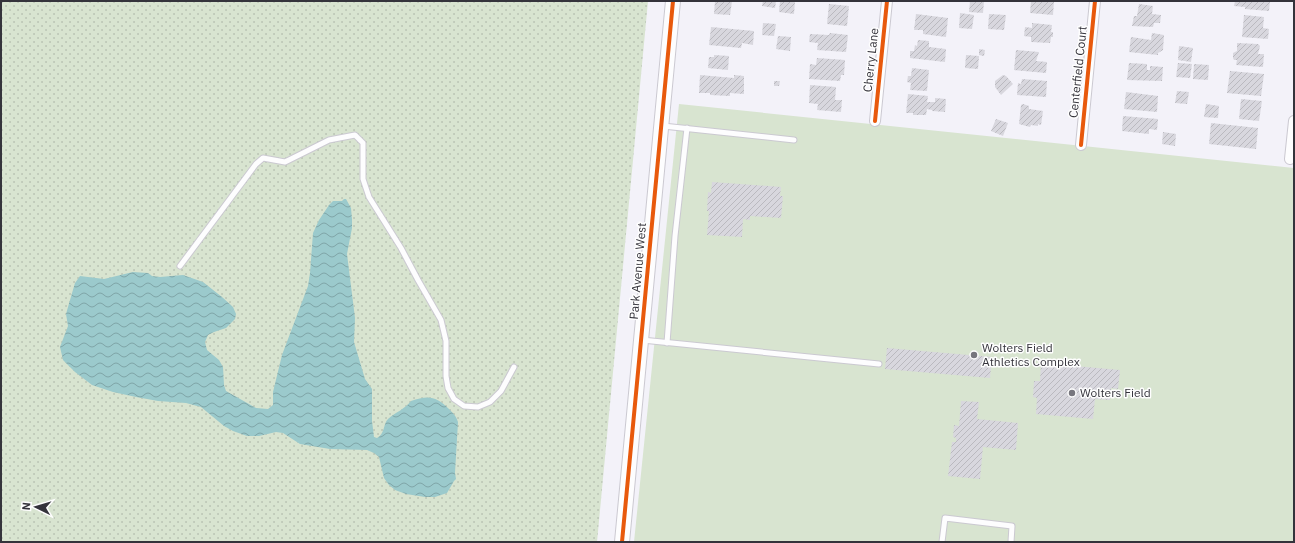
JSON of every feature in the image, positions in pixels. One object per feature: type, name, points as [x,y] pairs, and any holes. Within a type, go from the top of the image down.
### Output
[{"type":"street","name":"Park Avenue West","points":[[622,542],[673,1]]},
{"type":"street","name":"Cherry Lane","points":[[875,121],[887,1]]},
{"type":"street","name":"Centerfield Court","points":[[1081,145],[1095,1]]},
{"type":"street","points":[[1290,159],[1294,121]]},
{"type":"lane","points":[[662,126],[794,140]]},
{"type":"lane","points":[[667,343],[675,236],[687,128]]},
{"type":"lane","points":[[180,266],[256,164],[263,158],[285,162],[329,140],[355,135],[364,143],[363,179],[369,197],[397,242],[441,320],[446,340],[446,376],[448,388],[454,399],[464,406],[478,407],[490,402],[501,392],[514,367]]},
{"type":"lane","points":[[641,339],[667,343],[879,364]]},
{"type":"lane","points":[[942,542],[944,518],[1012,526],[1011,542]]},
{"type":"green space","points":[[1,1],[648,1],[597,542],[1,542]]},
{"type":"green space","name":"Wolters Field Athletics Complex","points":[[679,104],[1294,168],[1294,542],[634,542]]},
{"type":"water","points":[[346,199],[351,208],[352,219],[352,228],[347,254],[355,318],[354,342],[365,379],[372,389],[372,421],[374,437],[377,438],[380,436],[388,419],[411,401],[427,397],[440,401],[450,410],[458,422],[455,473],[456,479],[447,493],[435,497],[425,497],[406,494],[395,490],[384,478],[379,457],[367,450],[330,449],[300,444],[283,433],[276,432],[259,436],[247,436],[224,426],[201,407],[186,403],[158,401],[136,397],[113,392],[92,385],[75,372],[63,360],[60,347],[68,326],[66,314],[75,283],[80,276],[104,279],[133,272],[148,273],[152,276],[160,277],[183,275],[203,282],[233,307],[236,314],[235,319],[226,328],[208,335],[205,342],[207,350],[219,360],[223,367],[224,385],[226,391],[256,408],[268,409],[273,405],[273,392],[282,355],[308,286],[313,233],[319,220],[329,205],[333,201],[342,201]]},
{"type":"building","points":[[715,1],[732,1],[730,15],[714,14]]},
{"type":"building","points":[[763,1],[776,1],[775,8],[762,6]]},
{"type":"building","points":[[780,1],[795,1],[794,14],[779,12]]},
{"type":"building","points":[[970,1],[984,1],[983,13],[969,12]]},
{"type":"building","points":[[1031,1],[1054,1],[1053,15],[1030,13]]},
{"type":"building","points":[[1235,1],[1270,1],[1269,11],[1245,9],[1245,7],[1234,6]]},
{"type":"building","points":[[829,4],[849,6],[847,26],[827,24]]},
{"type":"building","points":[[1139,4],[1153,6],[1152,14],[1161,15],[1160,23],[1154,23],[1153,27],[1132,26],[1134,16],[1137,16]]},
{"type":"building","points":[[960,13],[974,15],[972,29],[959,28]]},
{"type":"building","points":[[916,14],[948,18],[946,37],[923,34],[923,30],[914,30]]},
{"type":"building","points":[[989,14],[1006,15],[1004,30],[988,29]]},
{"type":"building","points":[[1244,15],[1264,17],[1263,28],[1269,29],[1268,39],[1242,37]]},
{"type":"building","points":[[763,23],[776,24],[774,36],[762,35]]},
{"type":"building","points":[[1032,23],[1052,25],[1051,32],[1053,32],[1053,37],[1051,37],[1050,43],[1031,42],[1031,37],[1024,36],[1025,27],[1032,28]]},
{"type":"building","points":[[711,27],[754,31],[753,45],[742,43],[741,48],[709,45]]},
{"type":"building","points":[[830,33],[848,35],[846,52],[817,50],[818,43],[809,42],[810,34],[829,35]]},
{"type":"building","points":[[1152,33],[1164,35],[1163,50],[1158,53],[1158,55],[1129,52],[1131,37],[1151,40]]},
{"type":"building","points":[[778,36],[791,37],[790,51],[776,49]]},
{"type":"building","points":[[918,40],[929,41],[929,47],[946,49],[945,62],[910,58],[910,51],[914,51]]},
{"type":"building","points":[[1237,43],[1258,44],[1260,46],[1258,54],[1264,54],[1263,67],[1236,65],[1237,60],[1234,60],[1233,53],[1237,51]]},
{"type":"building","points":[[1179,46],[1193,48],[1191,62],[1178,60]]},
{"type":"building","points":[[979,49],[985,50],[984,56],[979,55]]},
{"type":"building","points":[[1016,50],[1039,52],[1036,61],[1047,62],[1046,73],[1014,70]]},
{"type":"building","points":[[714,55],[729,56],[728,70],[708,68],[709,57],[714,57]]},
{"type":"building","points":[[966,55],[979,56],[978,69],[965,68]]},
{"type":"building","points":[[817,58],[845,60],[844,75],[841,75],[840,81],[809,79],[810,64],[816,65]]},
{"type":"building","points":[[1129,63],[1147,64],[1147,70],[1150,70],[1150,66],[1163,67],[1162,81],[1127,80]]},
{"type":"building","points":[[1178,63],[1192,64],[1190,78],[1176,77]]},
{"type":"building","points":[[1194,64],[1209,65],[1208,80],[1193,79]]},
{"type":"building","points":[[912,68],[929,70],[927,91],[910,90],[911,83],[907,82],[908,76],[911,76]]},
{"type":"building","points":[[1230,71],[1264,74],[1261,96],[1227,93]]},
{"type":"building","points":[[700,75],[734,78],[734,75],[744,76],[744,94],[730,93],[730,96],[699,93]]},
{"type":"building","points":[[1003,75],[1006,76],[1013,84],[1001,95],[995,87],[995,81]]},
{"type":"building","points":[[1022,79],[1047,81],[1046,97],[1017,95],[1018,83],[1021,84]]},
{"type":"building","points":[[774,81],[780,81],[779,86],[774,86]]},
{"type":"building","points":[[810,85],[836,87],[835,100],[842,100],[841,112],[817,110],[818,104],[809,103]]},
{"type":"building","points":[[1177,91],[1189,92],[1187,104],[1175,103]]},
{"type":"building","points":[[1126,92],[1158,96],[1157,112],[1124,109]]},
{"type":"building","points":[[908,94],[928,96],[927,102],[935,102],[935,98],[946,99],[945,112],[927,109],[926,115],[913,115],[913,113],[906,113]]},
{"type":"building","points":[[1241,99],[1262,101],[1259,121],[1239,119]]},
{"type":"building","points":[[1023,104],[1029,106],[1029,109],[1043,111],[1041,125],[1031,125],[1030,127],[1019,124],[1021,105]]},
{"type":"building","points":[[1206,104],[1219,106],[1218,118],[1204,117]]},
{"type":"building","points":[[1123,116],[1158,119],[1157,130],[1149,129],[1149,134],[1122,131]]},
{"type":"building","points":[[996,119],[1008,123],[1003,136],[991,131]]},
{"type":"building","points":[[1211,123],[1258,128],[1256,149],[1209,144]]},
{"type":"building","points":[[1163,132],[1176,134],[1175,146],[1162,144]]},
{"type":"building","points":[[712,182],[781,187],[780,196],[783,196],[781,218],[750,216],[750,220],[743,219],[742,237],[707,235],[709,211],[707,211],[708,192],[711,193]]},
{"type":"building","points":[[887,348],[992,357],[990,378],[885,369]]},
{"type":"building","name":"Wolters Field","points":[[1041,363],[1120,370],[1118,389],[1111,388],[1110,400],[1095,399],[1093,419],[1036,414],[1037,398],[1033,397],[1034,381],[1040,381]]},
{"type":"building","points":[[961,401],[979,402],[977,419],[1018,423],[1016,450],[983,447],[980,479],[948,476],[952,442],[956,442],[956,438],[953,437],[954,425],[959,426]]},
{"type":"cycle path","points":[[622,542],[673,1]]},
{"type":"cycle path","points":[[875,121],[887,1]]},
{"type":"cycle path","points":[[1081,145],[1095,1]]},
{"type":"place","name":"Wolters Field Athletics Complex","points":[[974,355]]},
{"type":"place","name":"Wolters Field","points":[[1072,393]]}]
